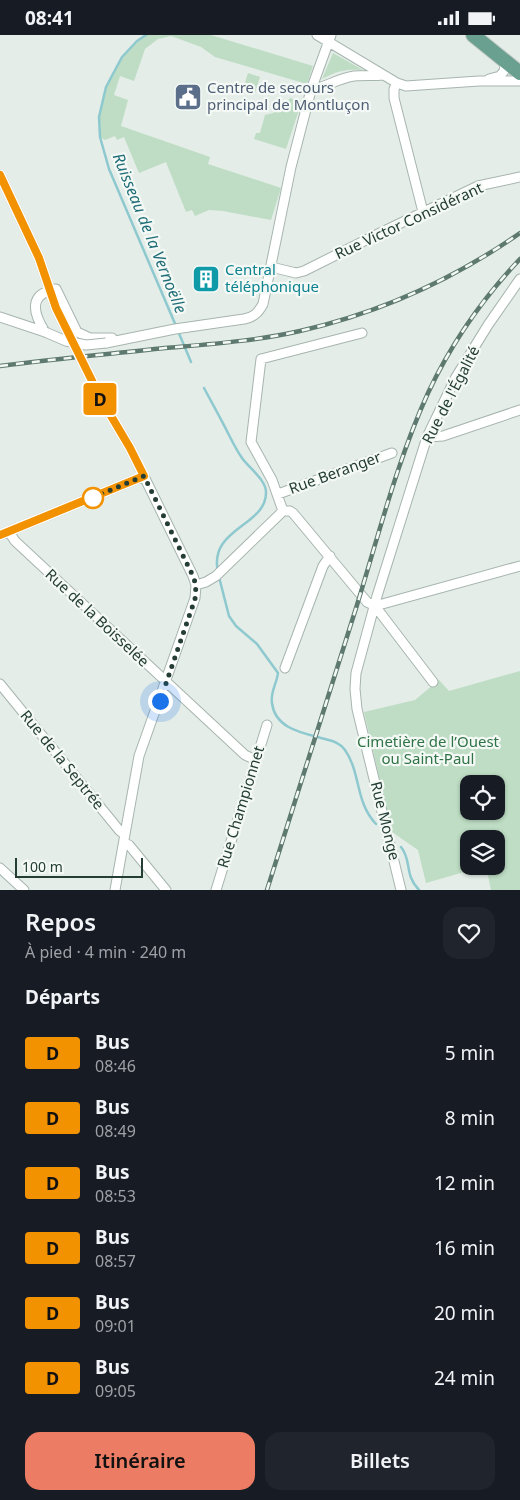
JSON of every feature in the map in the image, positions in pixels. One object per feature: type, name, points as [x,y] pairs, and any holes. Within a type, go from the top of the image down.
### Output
[{"type":"main road","points":[[473,35],[520,73]]},
{"type":"street","points":[[317,35],[330,38],[383,75],[406,86],[479,81],[520,81]]},
{"type":"street","points":[[0,317],[22,323],[66,341],[86,345],[253,317],[263,304],[292,167],[311,90],[330,38]]},
{"type":"street","points":[[479,81],[500,76],[505,69],[504,59]]},
{"type":"street","points":[[311,90],[354,76],[383,75]]},
{"type":"street","points":[[397,83],[394,89],[394,98],[423,212]]},
{"type":"street","points":[[0,175],[39,258],[56,308],[101,399],[130,448],[196,585],[195,599],[139,756],[115,890]]},
{"type":"street","name":"Rue Victor Considérant","points":[[271,267],[296,273],[304,271],[478,186],[520,177]]},
{"type":"street","name":"Rue de l'Égalité","points":[[375,606],[427,437],[456,377],[488,325],[520,279]]},
{"type":"street","points":[[45,332],[38,321],[35,310],[36,301],[39,296],[56,289],[77,332],[90,338],[128,338]]},
{"type":"street","points":[[283,511],[272,480],[251,442],[261,359],[362,333]]},
{"type":"street","points":[[427,437],[443,436],[520,410]]},
{"type":"street","name":"Rue Beranger","points":[[278,494],[392,453]]},
{"type":"street","points":[[0,535],[144,476]]},
{"type":"street","points":[[196,585],[206,582],[218,574],[283,511],[290,511],[367,602],[375,606],[433,682]]},
{"type":"street","name":"Rue de la Boisselée","points":[[9,532],[15,541],[245,755],[256,760]]},
{"type":"street","points":[[285,668],[323,566],[330,557]]},
{"type":"street","points":[[375,606],[520,566]]},
{"type":"street","name":"Rue Monge","points":[[375,606],[356,673],[356,695],[360,719],[402,890]]},
{"type":"street","name":"Rue de la Septrée","points":[[0,684],[166,890]]},
{"type":"street","name":"Rue Championnet","points":[[216,890],[267,725]]},
{"type":"street","points":[[0,869],[24,890]]},
{"type":"green space","points":[[146,35],[211,35],[313,66],[307,84],[215,57],[201,47],[171,36],[158,39],[145,49],[134,81],[120,76],[114,95],[128,100],[121,126],[210,157],[208,164],[281,188],[271,220],[223,211],[209,210],[195,216],[192,210],[186,212],[166,162],[139,173],[124,137],[117,140],[115,136],[105,140],[100,137],[99,117],[106,87],[122,57],[137,41]]},
{"type":"green space","points":[[333,53],[363,70],[341,71],[322,79]]},
{"type":"green space","points":[[248,73],[260,77],[255,93],[243,89]]},
{"type":"green space","points":[[290,98],[302,101],[286,149],[254,139],[256,133],[260,133],[265,115],[280,109]]},
{"type":"green space","name":"Cimetière de l’Ouest ou Saint-Paul","points":[[520,671],[520,890],[491,890],[488,875],[505,875],[505,830],[460,830],[460,873],[426,883],[418,850],[392,832],[364,712],[415,700],[439,680],[449,691]]},
{"type":"waterway","name":"Ruisseau de la Vernoëlle","points":[[146,35],[137,41],[122,57],[106,87],[99,117],[100,137],[109,169],[176,326]]},
{"type":"waterway","name":"Ruisseau de la Vernoëlle","points":[[178,331],[191,362]]},
{"type":"waterway","name":"Ruisseau de la Vernoëlle","points":[[204,388],[238,453],[263,483],[266,492],[264,503],[258,513],[229,536],[221,546],[217,557],[218,572]]},
{"type":"waterway","name":"Ruisseau de la Vernoëlle","points":[[219,577],[229,616],[236,626],[257,644],[278,673],[272,699],[274,712],[278,719],[291,729],[334,742],[345,750],[354,768],[361,797],[369,815],[376,824]]},
{"type":"waterway","name":"Ruisseau de la Vernoëlle","points":[[401,847],[406,857],[411,879],[419,890]]},
{"type":"railway","points":[[0,366],[250,340],[329,324],[415,293],[469,265],[520,233]]},
{"type":"railway","points":[[267,890],[389,498],[417,419],[428,393],[457,339],[493,289],[520,259]]},
{"type":"bus line","name":"D","points":[[0,175],[39,258],[56,308],[101,399],[144,476],[0,535]]},
{"type":"place","name":"Centre de secours principal de Montluçon","points":[[188,97]]},
{"type":"place","name":"Central téléphonique","points":[[206,279]]},
{"type":"route","points":[[93,498],[89,499],[144,476],[196,585],[195,599],[160,701]]}]
